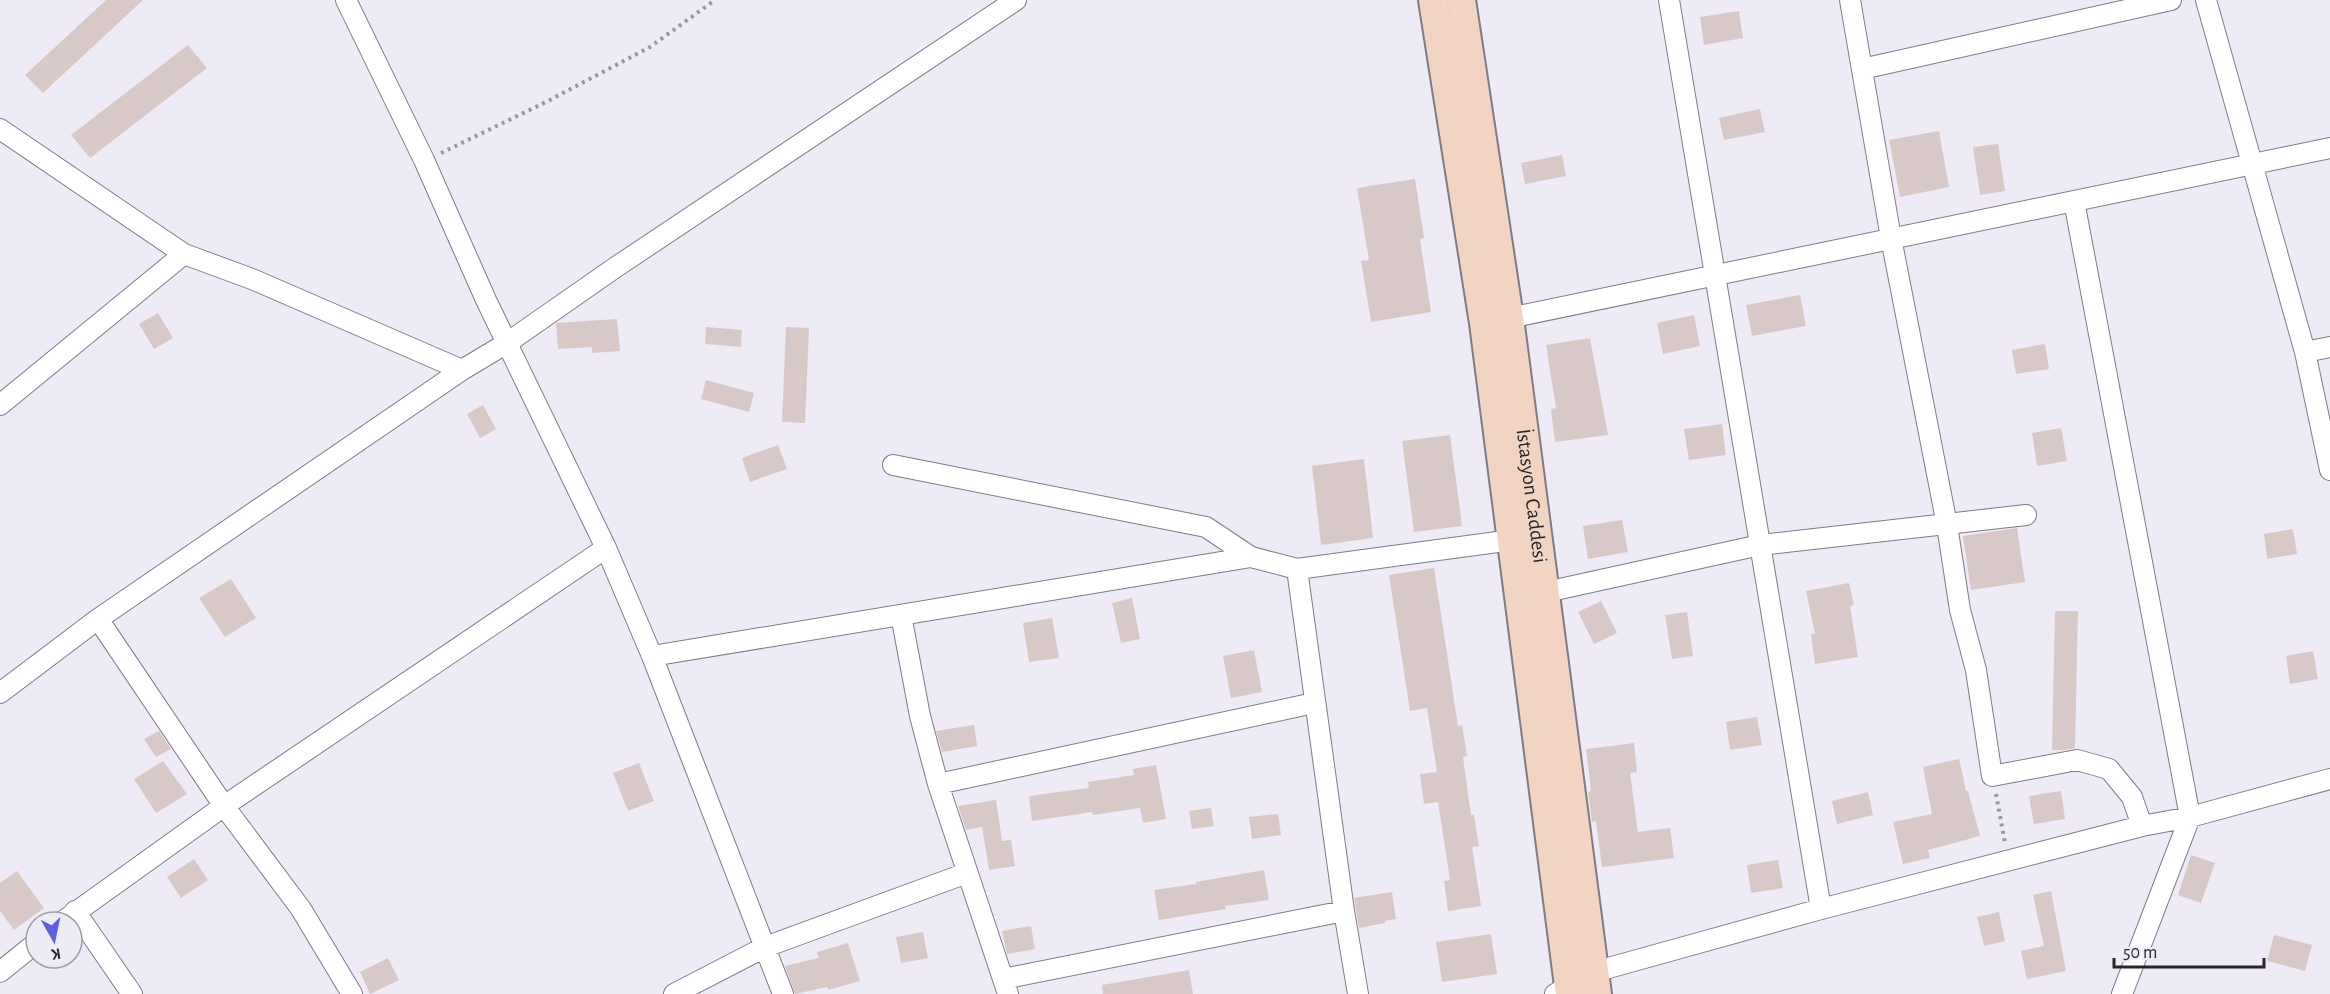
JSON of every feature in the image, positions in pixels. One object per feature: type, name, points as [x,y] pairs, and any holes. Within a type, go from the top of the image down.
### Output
[{"type":"main road","points":[[1433,0],[1484,323],[1565,992]]},
{"type":"main road","name":"İstasyon Caddesi","points":[[1461,0],[1509,318],[1596,983]]},
{"type":"street","points":[[346,0],[424,160],[486,300],[606,548],[652,656],[783,994]]},
{"type":"street","points":[[0,693],[98,619],[462,369],[507,343],[625,260],[1016,0]]},
{"type":"street","points":[[1669,0],[1821,909]]},
{"type":"street","points":[[1850,0],[1891,238],[1947,525],[1960,610],[1976,670],[1992,776],[2077,760],[2109,768],[2132,797],[2142,826]]},
{"type":"street","points":[[1862,69],[2171,0]]},
{"type":"street","points":[[2206,0],[2305,352],[2330,470]]},
{"type":"street","points":[[0,129],[184,254],[252,279],[462,369]]},
{"type":"street","points":[[1509,318],[1716,273],[2330,148]]},
{"type":"street","points":[[2074,201],[2190,817],[2122,994]]},
{"type":"street","points":[[0,405],[184,254]]},
{"type":"street","points":[[2305,352],[2330,347]]},
{"type":"street","points":[[893,465],[1206,528],[1251,557],[1297,569],[1512,540]]},
{"type":"street","points":[[1545,592],[1760,545],[2026,515]]},
{"type":"street","points":[[77,910],[224,806],[606,548]]},
{"type":"street","points":[[652,656],[1251,557]]},
{"type":"street","points":[[1297,569],[1314,703],[1358,994]]},
{"type":"street","points":[[901,615],[920,716],[938,784],[1005,987],[1344,911]]},
{"type":"street","points":[[98,619],[224,806],[301,909],[352,994]]},
{"type":"street","points":[[938,784],[1314,703]]},
{"type":"street","points":[[1565,992],[1821,909],[2142,826],[2190,817],[2330,779]]},
{"type":"street","points":[[675,994],[765,946],[967,873]]},
{"type":"street","points":[[84,936],[132,994]]},
{"type":"street","points":[[0,972],[24,953]]},
{"type":"path","points":[[424,160],[548,101],[650,47],[715,0]]},
{"type":"path","points":[[1992,776],[2008,860]]},
{"type":"building","points":[[106,0],[143,0],[43,93],[25,75]]},
{"type":"building","points":[[1739,11],[1743,38],[1704,45],[1700,17]]},
{"type":"building","points":[[188,45],[207,68],[90,158],[71,135]]},
{"type":"building","points":[[1760,109],[1765,132],[1724,140],[1719,118]]},
{"type":"building","points":[[1939,131],[1949,187],[1900,197],[1889,140]]},
{"type":"building","points":[[1998,144],[2005,191],[1980,195],[1973,147]]},
{"type":"building","points":[[1562,155],[1566,176],[1525,184],[1521,163]]},
{"type":"building","points":[[1415,179],[1424,238],[1420,239],[1431,312],[1371,322],[1361,261],[1369,260],[1357,188]]},
{"type":"building","points":[[1800,295],[1806,326],[1752,336],[1746,305]]},
{"type":"building","points":[[158,313],[173,338],[154,349],[139,324]]},
{"type":"building","points":[[1694,315],[1700,346],[1663,354],[1657,323]]},
{"type":"building","points":[[617,319],[620,351],[592,353],[592,347],[558,349],[556,323]]},
{"type":"building","points":[[706,327],[742,330],[741,347],[705,344]]},
{"type":"building","points":[[786,327],[809,328],[805,423],[782,422]]},
{"type":"building","points":[[1590,338],[1608,435],[1555,442],[1551,409],[1556,408],[1546,345]]},
{"type":"building","points":[[2045,344],[2049,369],[2016,374],[2012,350]]},
{"type":"building","points":[[706,380],[754,393],[749,412],[701,399]]},
{"type":"building","points":[[483,405],[496,429],[480,438],[467,414]]},
{"type":"building","points":[[1722,424],[1726,455],[1689,460],[1684,429]]},
{"type":"building","points":[[2061,428],[2067,461],[2037,466],[2032,433]]},
{"type":"building","points":[[1450,435],[1462,526],[1414,532],[1402,441]]},
{"type":"building","points":[[778,445],[787,469],[750,482],[742,458]]},
{"type":"building","points":[[1364,459],[1373,538],[1321,545],[1312,466]]},
{"type":"building","points":[[1622,520],[1628,552],[1588,559],[1583,526]]},
{"type":"building","points":[[2017,528],[2025,582],[1971,590],[1963,536]]},
{"type":"building","points":[[2293,529],[2297,554],[2267,559],[2264,534]]},
{"type":"building","points":[[1434,568],[1458,726],[1462,725],[1467,756],[1463,757],[1471,815],[1474,815],[1479,846],[1472,847],[1481,906],[1448,911],[1444,881],[1450,880],[1438,802],[1424,804],[1420,774],[1437,772],[1427,708],[1410,711],[1389,575]]},
{"type":"building","points":[[231,579],[256,618],[225,637],[199,598]]},
{"type":"building","points":[[1849,583],[1854,605],[1850,606],[1858,657],[1815,664],[1811,634],[1815,634],[1806,591]]},
{"type":"building","points":[[1132,598],[1140,639],[1121,643],[1112,603]]},
{"type":"building","points":[[1601,601],[1617,633],[1594,644],[1578,612]]},
{"type":"building","points":[[2055,611],[2078,611],[2075,748],[2065,750],[2052,750]]},
{"type":"building","points":[[1687,612],[1693,656],[1672,659],[1665,615]]},
{"type":"building","points":[[1052,618],[1059,658],[1029,662],[1023,623]]},
{"type":"building","points":[[1254,650],[1262,692],[1231,698],[1223,656]]},
{"type":"building","points":[[2313,651],[2318,679],[2290,684],[2286,656]]},
{"type":"building","points":[[1757,717],[1762,745],[1730,750],[1726,722]]},
{"type":"building","points":[[974,725],[977,746],[942,752],[936,731]]},
{"type":"building","points":[[159,731],[171,749],[156,757],[144,739]]},
{"type":"building","points":[[1634,743],[1637,772],[1630,773],[1638,832],[1670,828],[1674,858],[1602,867],[1596,821],[1592,822],[1586,749]]},
{"type":"building","points":[[1959,759],[1980,836],[1928,850],[1930,858],[1903,864],[1893,822],[1932,814],[1923,767]]},
{"type":"building","points":[[163,761],[187,794],[156,813],[134,779]]},
{"type":"building","points":[[639,763],[654,801],[628,811],[613,773]]},
{"type":"building","points":[[1156,765],[1166,819],[1143,823],[1140,808],[1032,821],[1029,796],[1089,788],[1088,782],[1134,775],[1133,769]]},
{"type":"building","points":[[2061,791],[2065,819],[2034,824],[2029,796]]},
{"type":"building","points":[[1868,792],[1873,815],[1837,824],[1832,801]]},
{"type":"building","points":[[996,800],[1002,841],[1011,840],[1015,866],[989,870],[982,827],[966,830],[958,806]]},
{"type":"building","points":[[1211,808],[1214,826],[1192,829],[1189,811]]},
{"type":"building","points":[[1278,814],[1281,835],[1252,839],[1249,817]]},
{"type":"building","points":[[2191,855],[2215,863],[2201,903],[2178,895]]},
{"type":"building","points":[[194,859],[208,880],[181,898],[167,877]]},
{"type":"building","points":[[1778,860],[1783,888],[1751,893],[1747,865]]},
{"type":"building","points":[[1264,870],[1269,900],[1225,906],[1226,909],[1159,920],[1154,890]]},
{"type":"building","points":[[17,871],[44,908],[24,910],[24,923],[14,930],[0,911],[0,883]]},
{"type":"building","points":[[2051,891],[2066,971],[2027,979],[2021,951],[2044,946],[2033,895]]},
{"type":"building","points":[[1392,892],[1396,919],[1359,928],[1354,898]]},
{"type":"building","points":[[1999,912],[2005,941],[1984,946],[1977,917]]},
{"type":"building","points":[[1031,926],[1035,949],[1007,954],[1002,931]]},
{"type":"building","points":[[923,932],[928,958],[901,963],[896,937]]},
{"type":"building","points":[[1491,934],[1497,974],[1442,982],[1436,942]]},
{"type":"building","points":[[2274,935],[2312,945],[2305,971],[2267,961]]},
{"type":"building","points":[[848,943],[860,981],[828,990],[827,987],[795,994],[785,966],[819,958],[817,952]]},
{"type":"building","points":[[388,958],[399,980],[370,994],[360,972]]},
{"type":"building","points":[[1189,970],[1193,994],[1103,994],[1102,985]]}]
